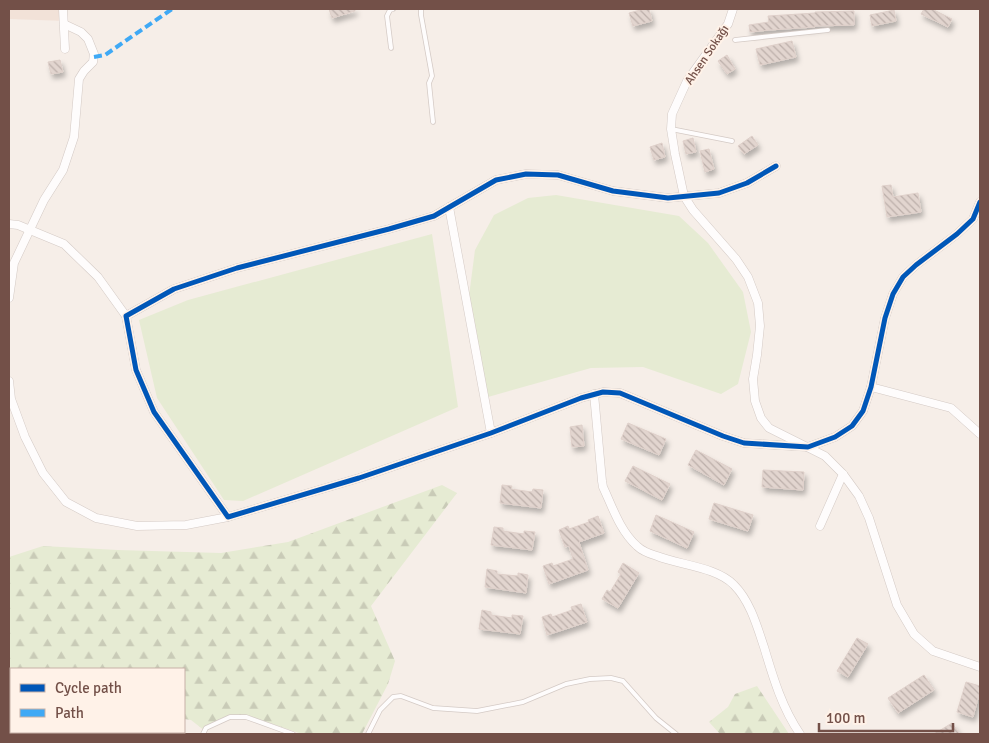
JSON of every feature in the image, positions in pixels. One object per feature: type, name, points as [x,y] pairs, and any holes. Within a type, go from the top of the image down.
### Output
[{"type":"street","points":[[63,9],[65,49]]},
{"type":"street","name":"Ahsen Sokağı","points":[[684,196],[674,154],[671,129],[672,114],[687,81],[728,24],[733,9]]},
{"type":"street","points":[[9,298],[14,263],[44,200],[64,170],[74,137],[79,79],[84,71],[94,62],[94,54],[88,39],[81,32],[64,24]]},
{"type":"street","points":[[126,316],[174,289],[237,268],[434,216],[496,180],[526,174],[558,175],[613,191],[668,198],[719,192],[747,183],[776,166]]},
{"type":"street","points":[[684,196],[693,210],[736,258],[748,277],[758,303],[760,326],[753,379],[755,401],[760,418],[769,428],[825,456],[843,474],[859,496],[869,518],[897,605],[914,634],[933,651],[980,667]]},
{"type":"street","points":[[9,382],[11,399],[25,437],[43,472],[66,502],[96,518],[137,526],[186,525],[228,517],[359,478],[603,392],[620,393],[744,444],[808,447],[835,437],[852,426],[863,411],[871,387],[884,318],[893,294],[900,282],[916,265],[958,234],[973,219],[980,202]]},
{"type":"street","points":[[449,207],[491,432]]},
{"type":"street","points":[[9,224],[18,225],[64,244],[98,277],[126,316],[136,370],[154,412],[228,517]]},
{"type":"street","points":[[871,387],[951,408],[980,434]]},
{"type":"street","points":[[594,394],[603,487],[625,532],[637,546],[648,553],[715,572],[734,585],[746,602],[757,626],[774,680],[794,725],[800,734]]},
{"type":"street","points":[[820,526],[843,474]]},
{"type":"lane","points":[[391,48],[387,16],[390,10],[393,9]]},
{"type":"lane","points":[[421,9],[432,76],[430,83],[433,122]]},
{"type":"lane","points":[[735,40],[828,30]]},
{"type":"lane","points":[[671,129],[732,141]]},
{"type":"lane","points":[[368,734],[380,710],[393,697],[401,696],[433,708],[477,711],[522,702],[566,684],[590,678],[611,678],[623,681],[656,718],[676,734]]},
{"type":"lane","points":[[204,734],[206,728],[230,717],[246,717],[293,734]]},
{"type":"shaded area","points":[[9,9],[66,9],[66,21],[9,19]]},
{"type":"green space","points":[[556,195],[679,216],[708,243],[743,292],[751,332],[738,384],[721,394],[643,367],[591,368],[488,397],[469,296],[475,250],[494,215],[528,198]]},
{"type":"green space","points":[[432,234],[458,407],[243,501],[224,500],[157,398],[139,320],[188,300]]},
{"type":"green space","points":[[442,485],[457,493],[371,606],[395,661],[388,684],[362,734],[302,734],[246,715],[229,715],[205,731],[191,720],[185,719],[185,668],[10,668],[9,722],[9,557],[43,546],[221,553],[288,542]]},
{"type":"green space","points":[[757,686],[789,734],[720,734],[709,722],[728,707],[735,694]]},
{"type":"building","points":[[329,9],[355,9],[355,11],[332,18]]},
{"type":"building","points":[[649,9],[652,21],[633,26],[629,13]]},
{"type":"building","points":[[924,9],[932,9],[952,19],[948,27],[921,14]]},
{"type":"building","points":[[894,10],[896,21],[872,26],[870,15]]},
{"type":"building","points":[[854,11],[854,25],[815,26],[750,32],[749,25],[769,22],[768,16]]},
{"type":"building","points":[[792,41],[796,57],[760,65],[756,49]]},
{"type":"building","points":[[727,55],[735,69],[727,74],[718,61]]},
{"type":"building","points":[[60,60],[63,72],[51,74],[48,62]]},
{"type":"building","points":[[752,136],[758,145],[744,154],[738,146]]},
{"type":"building","points":[[693,138],[696,152],[686,154],[683,141]]},
{"type":"building","points":[[662,143],[665,157],[654,160],[650,147]]},
{"type":"building","points":[[709,149],[714,169],[705,172],[700,151]]},
{"type":"building","points":[[891,185],[893,197],[918,193],[921,212],[887,217],[882,186]]},
{"type":"building","points":[[628,423],[666,439],[659,455],[621,439]]},
{"type":"building","points":[[582,425],[584,446],[572,447],[570,427]]},
{"type":"building","points":[[696,450],[732,469],[724,485],[688,465]]},
{"type":"building","points":[[633,466],[670,484],[662,500],[625,481]]},
{"type":"building","points":[[763,470],[804,472],[803,490],[762,487]]},
{"type":"building","points":[[502,485],[512,486],[511,489],[532,492],[533,489],[543,490],[541,508],[500,503]]},
{"type":"building","points":[[714,503],[753,515],[748,531],[709,519]]},
{"type":"building","points":[[656,515],[694,532],[687,548],[650,531]]},
{"type":"building","points":[[598,516],[604,533],[579,542],[588,570],[549,584],[543,566],[552,563],[553,566],[573,559],[569,546],[565,547],[559,530],[568,526],[569,529],[589,522],[588,520]]},
{"type":"building","points":[[494,527],[503,528],[503,531],[524,534],[524,531],[535,532],[532,550],[491,545]]},
{"type":"building","points":[[623,563],[639,573],[618,608],[602,599],[607,590],[610,592],[621,574],[618,572]]},
{"type":"building","points":[[487,569],[497,571],[497,574],[518,576],[518,573],[528,575],[526,593],[485,587]]},
{"type":"building","points":[[581,604],[587,622],[547,635],[542,617],[551,614],[552,617],[572,610],[571,607]]},
{"type":"building","points":[[482,610],[491,612],[491,615],[512,618],[512,615],[523,616],[520,634],[479,629]]},
{"type":"building","points":[[857,638],[868,644],[848,677],[837,671]]},
{"type":"building","points":[[924,675],[934,690],[898,713],[888,698]]},
{"type":"building","points":[[966,682],[980,686],[973,717],[957,712]]},
{"type":"building","points":[[952,723],[960,734],[934,734]]},
{"type":"marked path","points":[[94,57],[105,55],[172,9]]},
{"type":"cycle path","points":[[776,166],[747,183],[719,193],[668,198],[613,191],[558,175],[526,174],[496,180],[434,216],[237,268],[174,289],[126,316],[136,370],[154,412],[228,517],[359,478],[491,433],[581,398],[603,392],[620,393],[744,443],[808,447],[835,437],[852,426],[863,411],[871,387],[885,318],[893,294],[903,277],[973,219],[980,202]]}]
